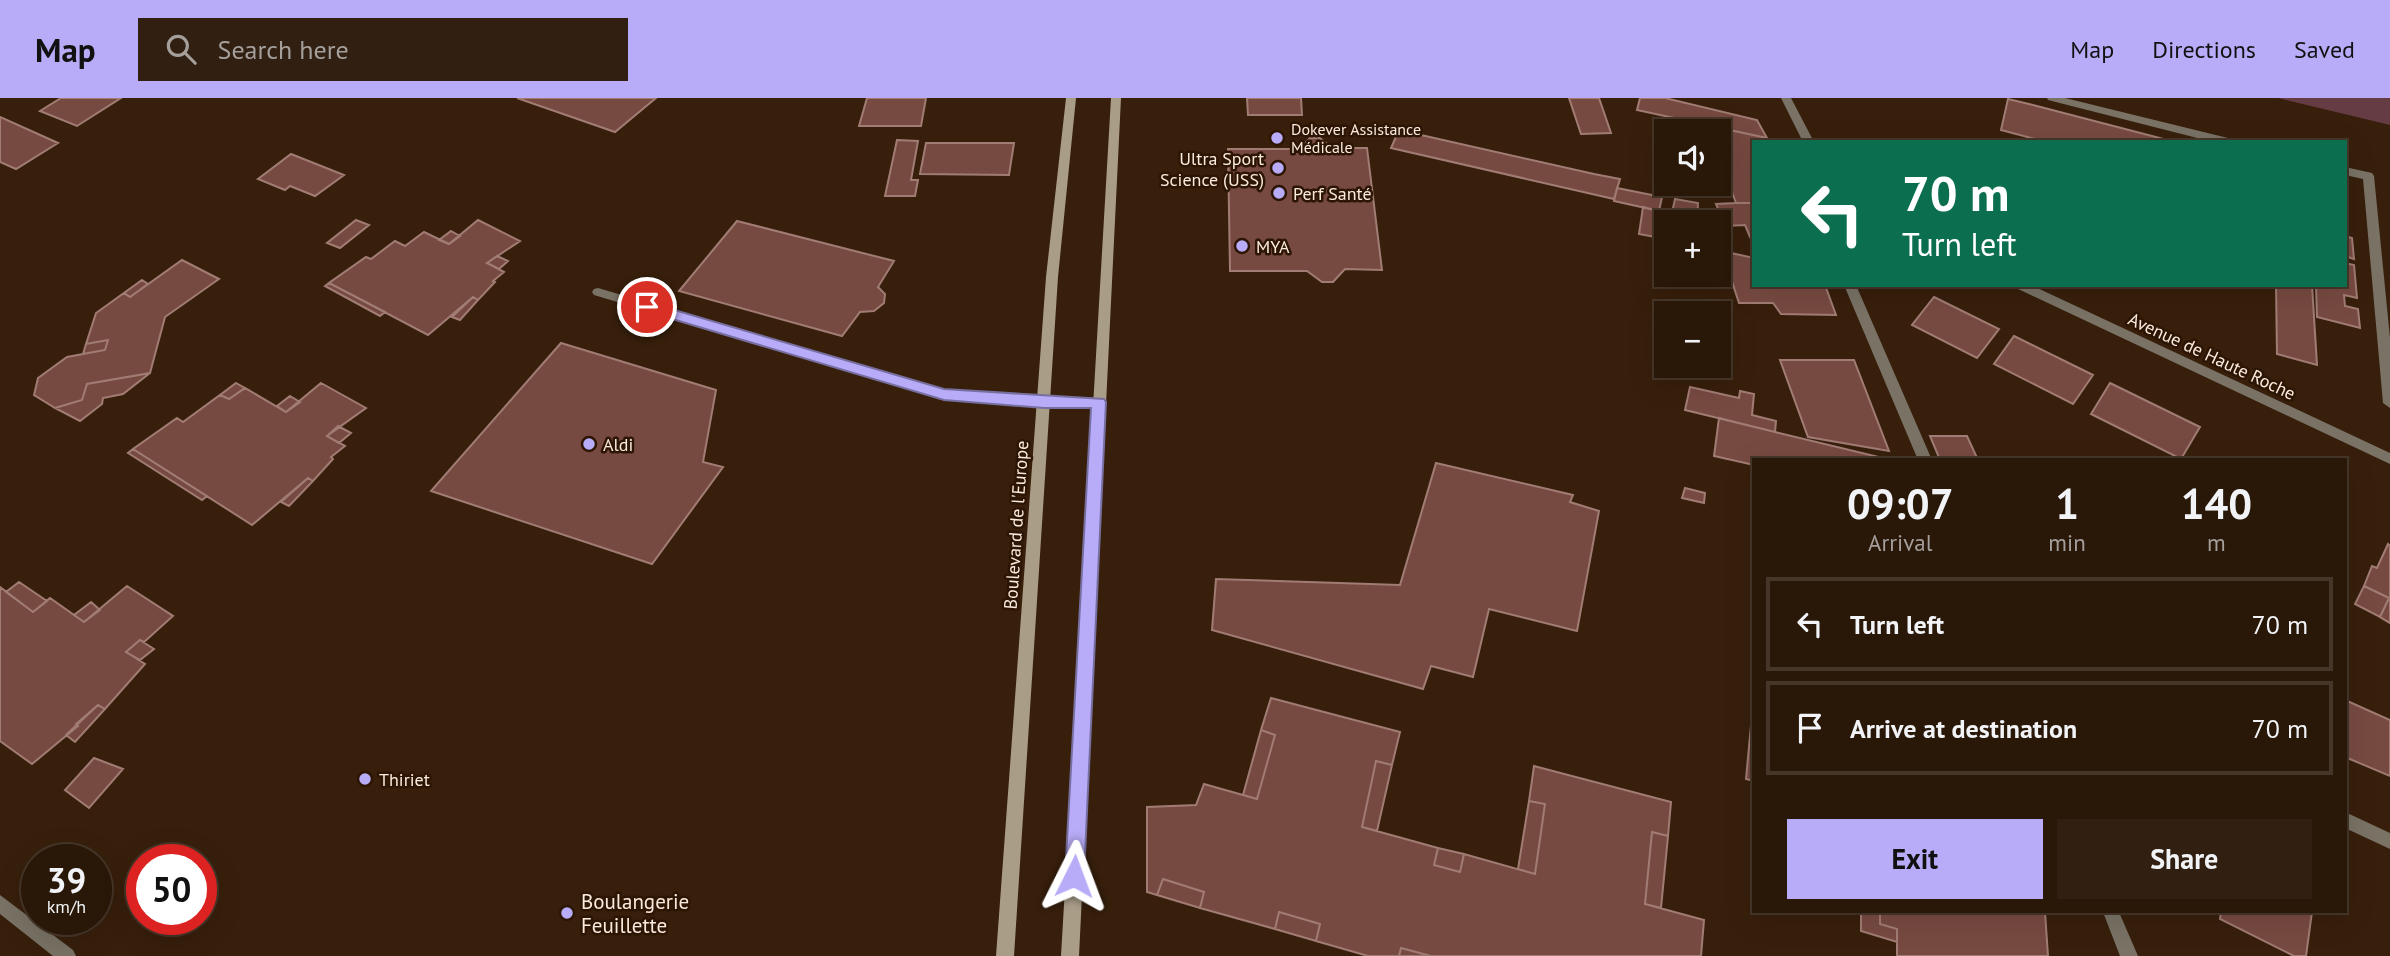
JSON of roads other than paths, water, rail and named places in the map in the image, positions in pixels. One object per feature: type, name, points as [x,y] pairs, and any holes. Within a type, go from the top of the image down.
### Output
[{"type":"main road","name":"Boulevard de l'Europe","points":[[1004,956],[1052,277],[1071,98]]},
{"type":"main road","points":[[1070,956],[1115,98]]},
{"type":"street","points":[[1786,98],[1808,140]]},
{"type":"street","points":[[2052,98],[2220,140]]},
{"type":"street","points":[[2347,171],[2368,176],[2390,403]]},
{"type":"street","points":[[1851,287],[1924,458]]},
{"type":"street","name":"Avenue de Haute Roche","points":[[2024,287],[2390,459]]},
{"type":"street","points":[[598,292],[944,395],[1044,402],[1099,402]]},
{"type":"street","points":[[2347,821],[2390,841]]},
{"type":"street","points":[[0,903],[67,956]]},
{"type":"street","points":[[2111,913],[2129,956]]},
{"type":"place","name":"Dokever Assistance Médicale","points":[[1277,138]]},
{"type":"place","name":"Ultra Sport Science (USS)","points":[[1278,168]]},
{"type":"place","name":"Perf Santé","points":[[1279,193]]},
{"type":"place","name":"MYA","points":[[1242,246]]},
{"type":"place","name":"Aldi","points":[[589,444]]},
{"type":"place","name":"Thiriet","points":[[365,779]]},
{"type":"place","name":"Boulangerie Feuillette","points":[[567,913]]}]
